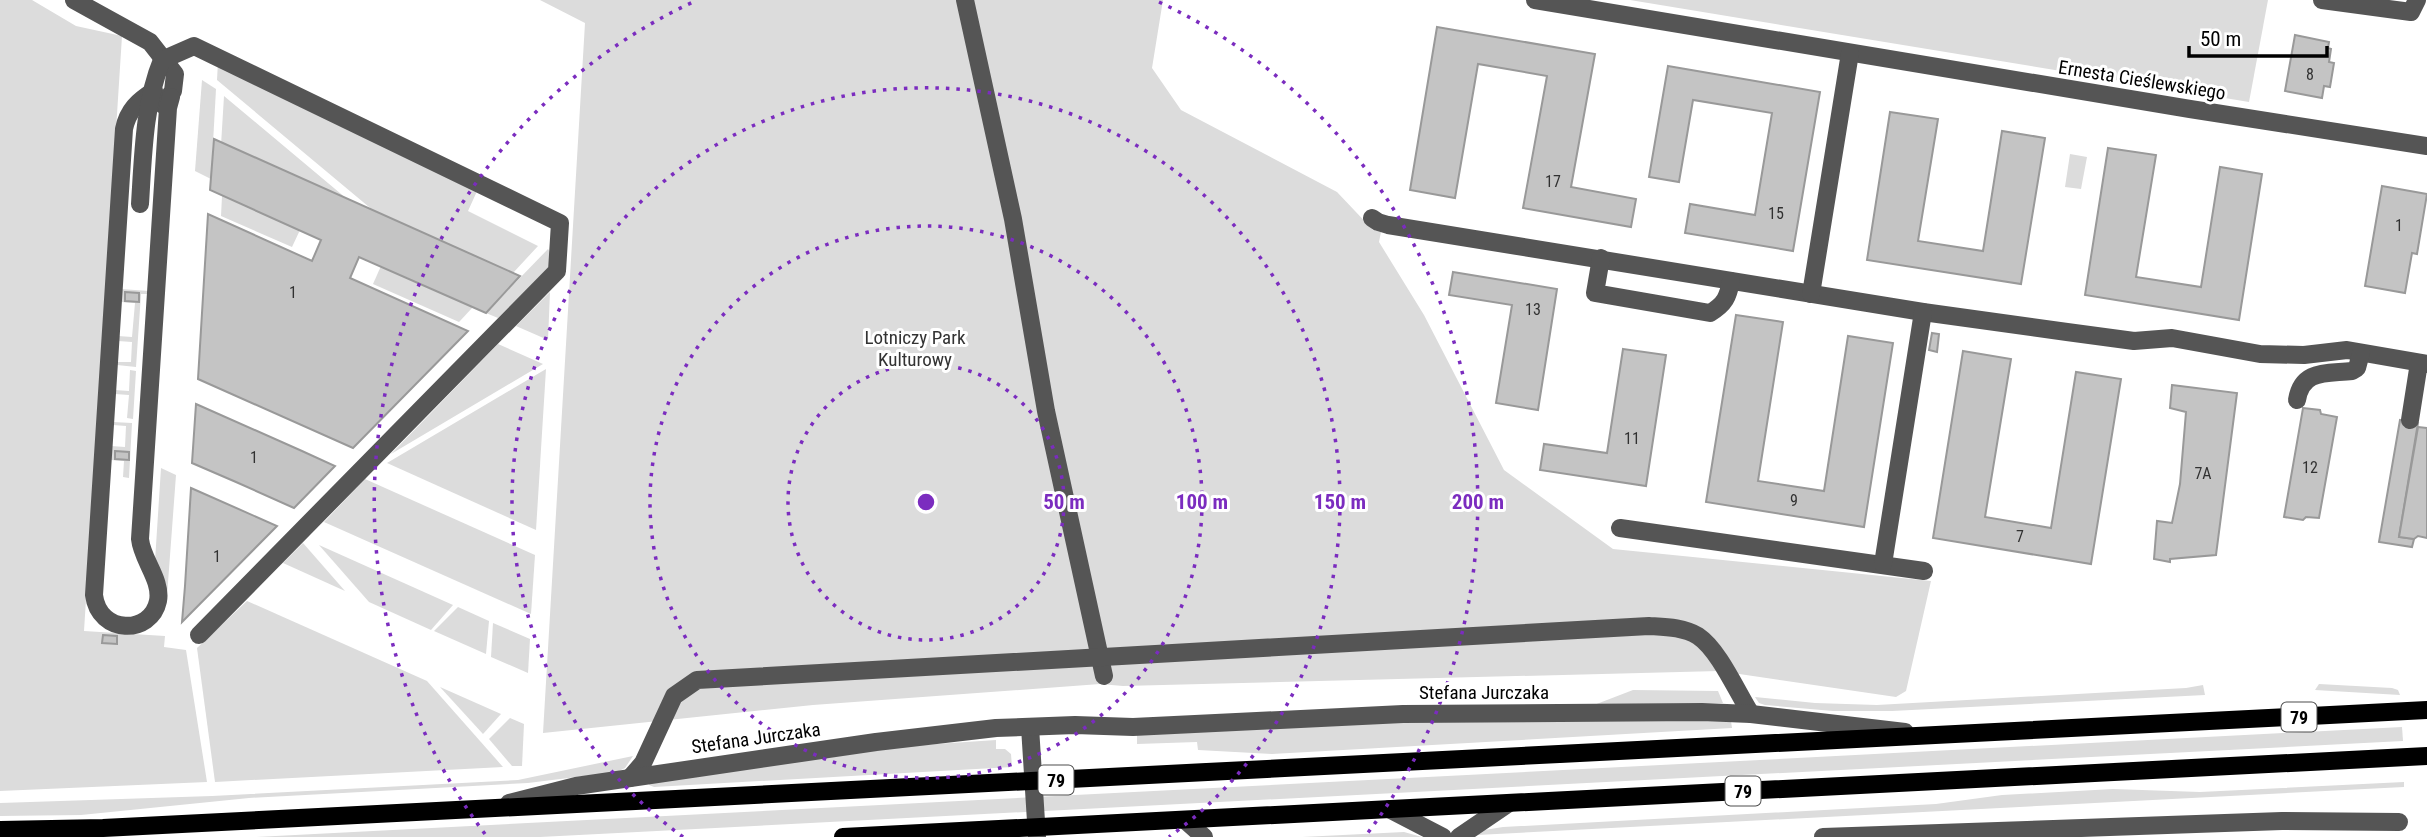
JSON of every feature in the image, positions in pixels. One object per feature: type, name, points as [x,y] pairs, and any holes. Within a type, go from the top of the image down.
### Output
[{"type":"main road","name":"79","points":[[0,832],[2427,710]]},
{"type":"main road","name":"79","points":[[843,837],[2427,756]]},
{"type":"street","points":[[74,0],[150,42],[162,60]]},
{"type":"street","points":[[965,0],[1013,219],[1046,411],[1104,676]]},
{"type":"street","name":"Ernesta Cieślewskiego","points":[[1535,0],[2427,146]]},
{"type":"street","points":[[2322,0],[2411,12],[2417,0]]},
{"type":"street","points":[[162,94],[135,105],[126,119],[124,129],[94,595],[95,604],[104,619],[120,625],[137,624],[144,620],[156,607],[158,599],[158,589],[141,549],[140,539],[168,108],[157,73],[162,60],[194,46],[560,223],[557,271],[199,635]]},
{"type":"street","points":[[1811,294],[1850,53]]},
{"type":"street","points":[[140,204],[145,131],[162,94]]},
{"type":"street","points":[[1372,218],[1388,225],[1923,312],[2134,341],[2172,338],[2260,354],[2304,355],[2347,350],[2423,363],[2410,420]]},
{"type":"street","points":[[1601,258],[1595,293],[1710,313],[1727,299],[1731,281]]},
{"type":"street","points":[[1883,564],[1923,312]]},
{"type":"street","points":[[2297,400],[2299,388],[2310,376],[2352,371],[2357,368],[2361,353]]},
{"type":"street","points":[[1620,528],[1924,571]]},
{"type":"street","points":[[630,778],[643,763],[674,696],[697,680],[1649,626],[1667,627],[1699,637],[1712,650],[1751,714]]},
{"type":"street","name":"Stefana Jurczaka","points":[[491,808],[576,786],[876,742],[996,728],[1031,732],[1075,725],[1127,727],[1403,713],[1702,712],[1751,714],[1936,735]]},
{"type":"street","points":[[1031,732],[1037,837]]},
{"type":"street","points":[[1459,837],[1509,803]]},
{"type":"street","points":[[1389,809],[1443,837]]},
{"type":"street","points":[[1185,820],[1204,837]]},
{"type":"street","points":[[1824,837],[2282,821],[2399,822]]},
{"type":"street","points":[[0,832],[7,837]]},
{"type":"green space","points":[[0,0],[32,0],[76,26],[122,36],[84,631],[165,636],[164,647],[186,650],[207,782],[0,791]]},
{"type":"green space","name":"Lotniczy Park Kulturowy","points":[[540,0],[1163,0],[1152,68],[1181,110],[1337,192],[1373,230],[1381,232],[1379,242],[1424,315],[1504,470],[1613,549],[1931,581],[1906,691],[1896,697],[1719,671],[1123,686],[1100,684],[813,705],[543,733],[585,23]]},
{"type":"green space","points":[[1630,0],[2268,0],[2249,102]]},
{"type":"green space","points":[[218,62],[478,189],[468,211],[538,246],[513,273],[375,212],[217,80]]},
{"type":"green space","points":[[202,80],[216,89],[211,179],[195,171]]},
{"type":"green space","points":[[224,96],[390,235],[300,230],[292,247],[221,216],[222,196],[218,194]]},
{"type":"green space","points":[[2070,154],[2087,157],[2081,189],[2065,187]]},
{"type":"green space","points":[[548,249],[552,255],[552,264],[498,318],[486,313]]},
{"type":"green space","points":[[381,266],[473,307],[459,322],[373,284]]},
{"type":"green space","points":[[121,289],[149,291],[149,294],[141,294],[136,367],[117,365],[117,362],[131,362],[132,342],[118,341],[118,336],[132,337],[135,303],[121,302]]},
{"type":"green space","points":[[550,292],[548,340],[516,326]]},
{"type":"green space","points":[[498,344],[543,364],[391,454]]},
{"type":"green space","points":[[546,369],[536,530],[387,463]]},
{"type":"green space","points":[[130,370],[136,371],[133,419],[127,418],[129,395],[115,394],[115,390],[129,391]]},
{"type":"green space","points":[[113,422],[132,423],[129,478],[123,477],[124,461],[111,460],[111,446],[125,447],[126,426],[113,425]]},
{"type":"green space","points":[[161,468],[176,475],[167,596],[165,582],[155,561]]},
{"type":"green space","points":[[365,479],[535,555],[531,614],[324,522]]},
{"type":"green space","points":[[303,543],[345,591],[283,563]]},
{"type":"green space","points":[[319,545],[453,605],[431,630],[369,602]]},
{"type":"green space","points":[[247,601],[427,681],[503,767],[215,782],[197,648]]},
{"type":"green space","points":[[458,607],[489,621],[486,654],[434,631]]},
{"type":"green space","points":[[493,623],[530,639],[528,673],[491,657]]},
{"type":"green space","points":[[2319,684],[2392,688],[2398,690],[2400,695],[2315,690]]},
{"type":"green space","points":[[2203,685],[2205,695],[1892,711],[1833,711],[1765,705],[1759,703],[1755,697],[1877,705]]},
{"type":"green space","points":[[440,687],[501,714],[483,734]]},
{"type":"green space","points":[[1633,690],[1718,691],[1723,703],[1594,705]]},
{"type":"green space","points":[[510,718],[524,724],[522,766],[512,766],[489,739]]},
{"type":"green space","points":[[1731,721],[1732,728],[1272,754],[1198,750],[1197,742],[1137,744],[1137,734],[1360,722]]},
{"type":"green space","points":[[2402,727],[2403,741],[540,837],[256,837]]},
{"type":"green space","points":[[996,740],[996,749],[1005,749],[1011,754],[1012,767],[654,787],[649,785],[649,782],[891,747]]},
{"type":"green space","points":[[633,756],[625,768],[617,772],[528,783],[249,798],[81,815],[0,816],[0,803],[212,796],[518,780]]},
{"type":"green space","points":[[2404,782],[2404,787],[1477,835],[1484,830],[1503,827],[1936,804],[2002,795],[2113,789],[2200,792]]},
{"type":"green space","points":[[1404,832],[1422,837],[1302,837]]},
{"type":"building","points":[[1437,27],[1595,54],[1571,187],[1636,199],[1631,227],[1523,208],[1547,76],[1478,64],[1455,198],[1410,190]]},
{"type":"building","points":[[2295,35],[2329,42],[2329,62],[2334,63],[2330,87],[2324,86],[2322,98],[2285,91]]},
{"type":"building","points":[[1668,66],[1820,92],[1793,251],[1685,233],[1690,204],[1755,215],[1772,113],[1693,100],[1679,182],[1649,177]]},
{"type":"building","points":[[1890,112],[1938,119],[1918,241],[1983,251],[2002,131],[2045,138],[2021,284],[1867,260]]},
{"type":"building","points":[[214,139],[520,276],[486,313],[359,257],[350,278],[468,331],[353,448],[198,379],[208,214],[312,261],[321,240],[210,190]]},
{"type":"building","points":[[2108,148],[2156,155],[2136,277],[2201,287],[2220,167],[2262,174],[2239,320],[2085,295]]},
{"type":"building","points":[[2382,186],[2427,194],[2417,254],[2412,253],[2405,293],[2365,286]]},
{"type":"building","points":[[1453,272],[1557,289],[1538,410],[1496,403],[1512,305],[1449,295]]},
{"type":"building","points":[[125,292],[139,293],[139,302],[125,301]]},
{"type":"building","points":[[1736,315],[1783,322],[1758,481],[1824,491],[1848,336],[1893,343],[1864,527],[1706,502]]},
{"type":"building","points":[[1932,333],[1939,334],[1937,352],[1929,350]]},
{"type":"building","points":[[1623,349],[1666,355],[1646,486],[1540,470],[1544,444],[1607,453]]},
{"type":"building","points":[[1963,351],[2011,359],[1985,517],[2051,528],[2076,372],[2121,379],[2091,564],[1933,538]]},
{"type":"building","points":[[2172,385],[2237,393],[2216,555],[2170,559],[2170,562],[2154,559],[2157,521],[2172,523],[2180,484],[2186,412],[2170,408]]},
{"type":"building","points":[[196,404],[335,466],[294,508],[192,463]]},
{"type":"building","points":[[2303,408],[2320,410],[2321,414],[2337,417],[2319,518],[2306,517],[2303,520],[2284,517]]},
{"type":"building","points":[[2400,420],[2418,423],[2399,537],[2414,539],[2412,547],[2379,542]]},
{"type":"building","points":[[2418,427],[2427,428],[2427,538],[2418,536],[2414,539],[2399,537]]},
{"type":"building","points":[[115,451],[129,452],[129,460],[115,459]]},
{"type":"building","points":[[191,488],[277,526],[182,622],[185,586]]},
{"type":"building","points":[[103,635],[117,636],[117,644],[102,643]]}]
